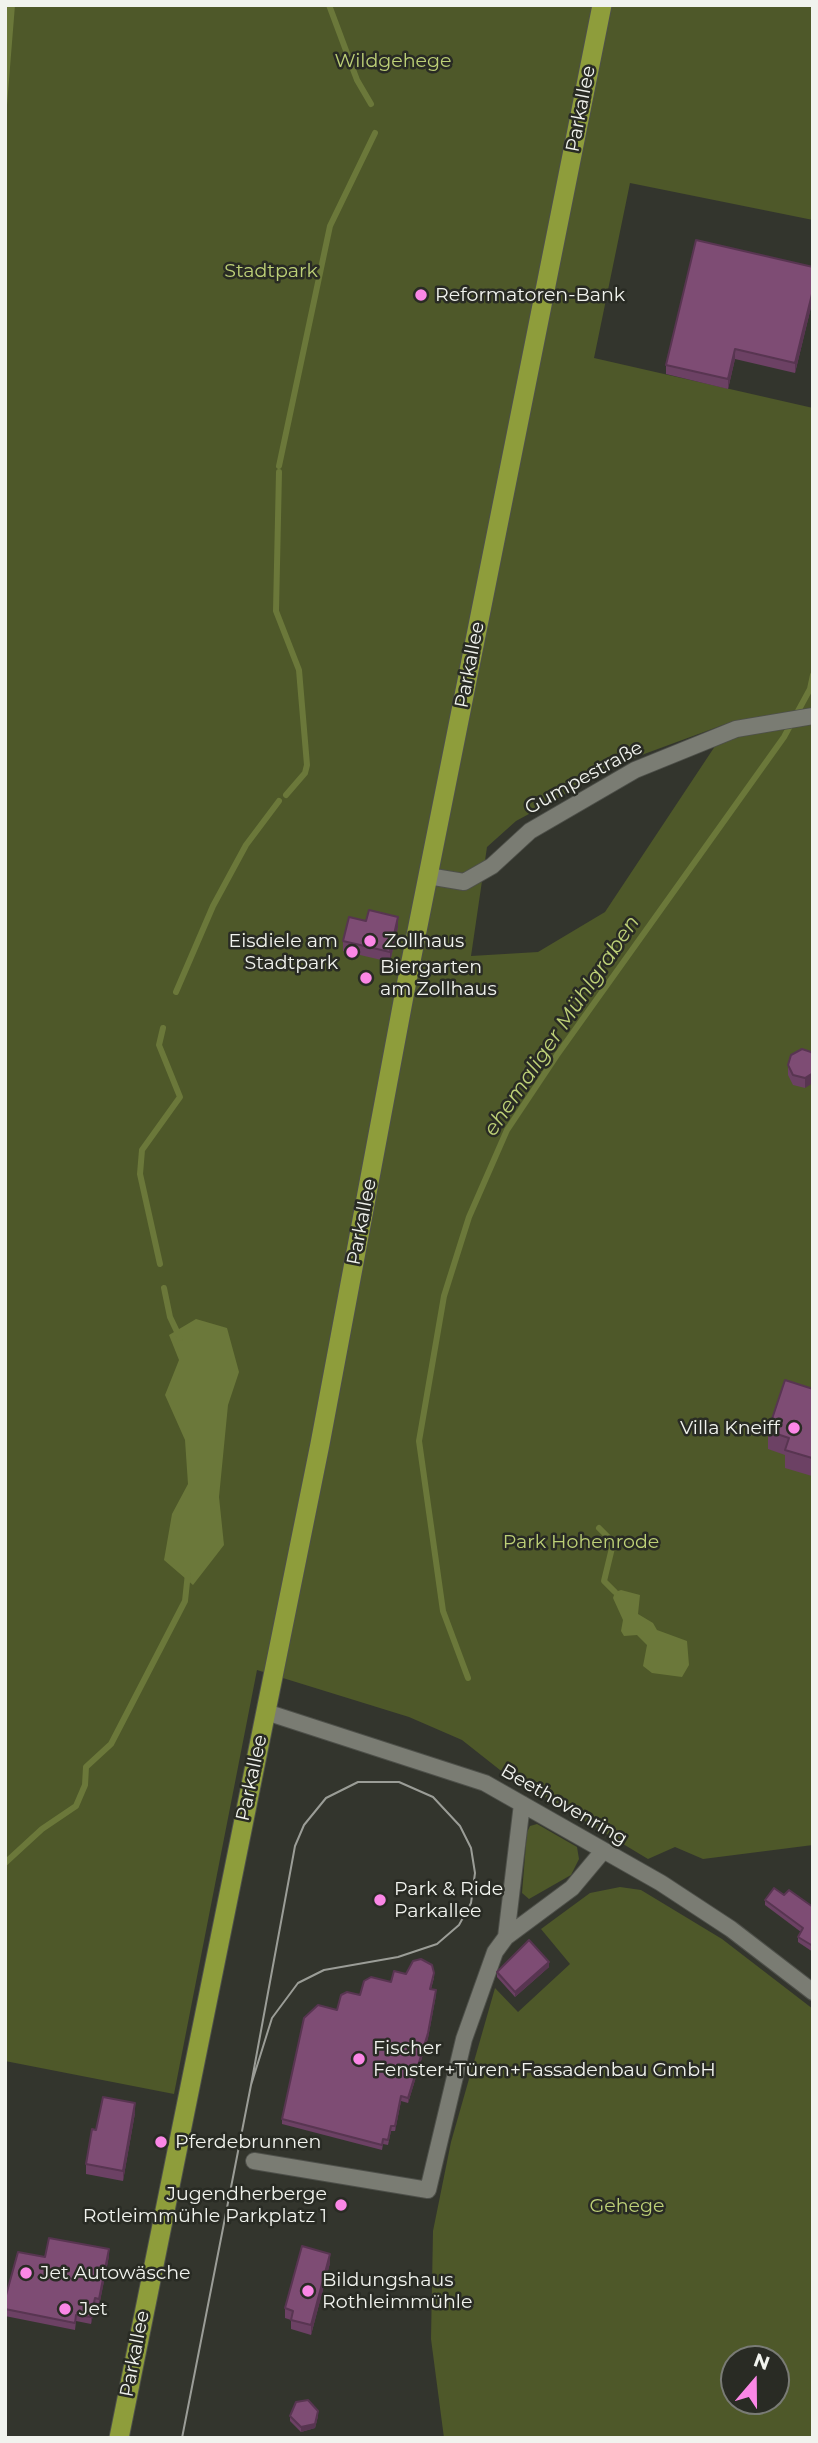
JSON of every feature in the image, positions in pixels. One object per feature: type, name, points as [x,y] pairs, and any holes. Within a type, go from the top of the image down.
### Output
[{"type":"main road","name":"Parkallee","points":[[119,2438],[266,1712],[428,876],[602,5]]},
{"type":"street","name":"Gumpestraße","points":[[428,876],[464,882],[492,866],[530,831],[635,770],[736,729],[810,716]]},
{"type":"street","name":"Beethovenring","points":[[266,1712],[465,1776],[522,1804],[661,1884],[731,1929],[813,1992]]},
{"type":"street","points":[[506,1937],[522,1804]]},
{"type":"street","points":[[254,2161],[428,2190],[464,2039],[495,1952],[506,1937],[572,1888],[603,1851]]},
{"type":"green space","points":[[5,5],[813,5],[813,220],[630,183],[594,358],[813,408],[813,1845],[703,1859],[675,1847],[648,1859],[500,1770],[462,1740],[409,1717],[257,1670],[174,2094],[5,2061]],"holes":[[[731,722],[605,912],[538,952],[471,956],[487,847],[516,821],[628,760]]]},
{"type":"green space","points":[[537,1824],[577,1847],[579,1859],[571,1875],[529,1899],[522,1893],[527,1832],[530,1826]]},
{"type":"green space","name":"Gehege","points":[[620,1887],[641,1890],[722,1939],[813,2009],[813,2438],[444,2438],[431,2339],[433,2231],[451,2142],[495,1988],[518,2012],[570,1964],[541,1929],[590,1893]]},
{"type":"shaded area","points":[[5,5],[15,5],[5,130]]},
{"type":"shaded area","points":[[196,1319],[227,1328],[239,1372],[228,1405],[219,1497],[224,1545],[193,1585],[164,1560],[172,1514],[188,1484],[185,1440],[165,1395],[179,1360],[169,1335]]},
{"type":"shaded area","points":[[621,1590],[640,1595],[638,1614],[653,1623],[657,1630],[687,1641],[689,1665],[682,1677],[652,1673],[643,1666],[647,1645],[637,1635],[624,1636],[621,1631],[623,1620],[613,1598],[615,1592]]},
{"type":"building","points":[[696,240],[813,267],[813,290],[795,363],[735,349],[728,379],[666,365]]},
{"type":"building","name":"Zollhaus","points":[[369,910],[398,917],[390,952],[343,941],[349,917],[366,921]]},
{"type":"building","points":[[802,1049],[813,1055],[813,1073],[805,1078],[793,1075],[788,1065],[791,1055]]},
{"type":"building","name":"Villa Kneiff","points":[[785,1380],[813,1389],[812,1458],[785,1450],[789,1438],[768,1431]]},
{"type":"building","points":[[774,1888],[784,1895],[789,1890],[813,1907],[813,1946],[798,1937],[803,1928],[765,1900]]},
{"type":"building","points":[[529,1940],[549,1962],[515,1992],[497,1972]]},
{"type":"building","name":"Fischer Fenster+Türen+Fassadenbau GmbH","points":[[421,1959],[432,1965],[434,1973],[430,1989],[436,1990],[428,2033],[408,2098],[401,2096],[395,2126],[391,2126],[388,2140],[383,2139],[382,2145],[282,2119],[304,2018],[318,2005],[337,2010],[341,1995],[347,1992],[360,1995],[364,1981],[371,1977],[391,1982],[394,1971],[406,1974],[413,1961]]},
{"type":"building","points":[[103,2097],[135,2103],[123,2171],[86,2164],[92,2129],[96,2130]]},
{"type":"building","points":[[49,2238],[109,2249],[99,2299],[95,2298],[91,2317],[76,2315],[75,2323],[5,2309],[5,2299],[18,2252],[45,2257]]},
{"type":"building","name":"Bildungshaus Rothleimmühle","points":[[302,2246],[330,2254],[311,2325],[291,2320],[293,2311],[285,2308]]},
{"type":"building","points":[[308,2400],[318,2411],[315,2424],[301,2427],[290,2416],[296,2402]]},
{"type":"waterway","points":[[329,5],[357,80],[371,104]]},
{"type":"waterway","points":[[279,466],[330,226],[375,133]]},
{"type":"waterway","points":[[279,472],[276,611],[299,670],[307,765],[305,773],[286,795]]},
{"type":"waterway","name":"ehemaliger Mühlgraben","points":[[468,1678],[443,1611],[419,1441],[444,1296],[469,1217],[507,1130],[557,1055],[784,737],[810,689],[813,675]]},
{"type":"waterway","points":[[176,992],[213,906],[246,845],[279,801]]},
{"type":"waterway","points":[[160,1264],[140,1174],[142,1150],[180,1097],[159,1045],[163,1028]]},
{"type":"waterway","points":[[164,1288],[170,1317],[180,1338]]},
{"type":"waterway","points":[[599,1528],[609,1538],[612,1548],[604,1581],[615,1592]]},
{"type":"waterway","points":[[5,1863],[42,1829],[76,1806],[85,1785],[86,1767],[111,1744],[185,1601],[188,1573]]},
{"type":"tram line","points":[[182,2438],[251,2085],[272,2018],[298,1983],[324,1970],[398,1957],[437,1944],[459,1925],[471,1903],[475,1873],[471,1848],[460,1826],[433,1797],[399,1782],[358,1782],[326,1798],[304,1825],[295,1846],[251,2085]]},
{"type":"place","name":"Reformatoren-Bank","points":[[421,295]]},
{"type":"place","name":"Zollhaus","points":[[370,941]]},
{"type":"place","name":"Eisdiele am Stadtpark","points":[[352,952]]},
{"type":"place","name":"Biergarten am Zollhaus","points":[[366,978]]},
{"type":"place","name":"Villa Kneiff","points":[[794,1428]]},
{"type":"place","name":"Park & Ride Parkallee","points":[[380,1900]]},
{"type":"place","name":"Fischer Fenster+Türen+Fassadenbau GmbH","points":[[359,2059]]},
{"type":"place","name":"Pferdebrunnen","points":[[161,2142]]},
{"type":"place","name":"Jugendherberge Rotleimmühle Parkplatz 1","points":[[341,2205]]},
{"type":"place","name":"Jet Autowäsche","points":[[26,2273]]},
{"type":"place","name":"Bildungshaus Rothleimmühle","points":[[308,2291]]},
{"type":"place","name":"Jet","points":[[65,2309]]},
{"type":"park label","name":"Wildgehege","points":[[393,61]]},
{"type":"park label","name":"Stadtpark","points":[[271,271]]},
{"type":"park label","name":"Park Hohenrode","points":[[581,1542]]}]
